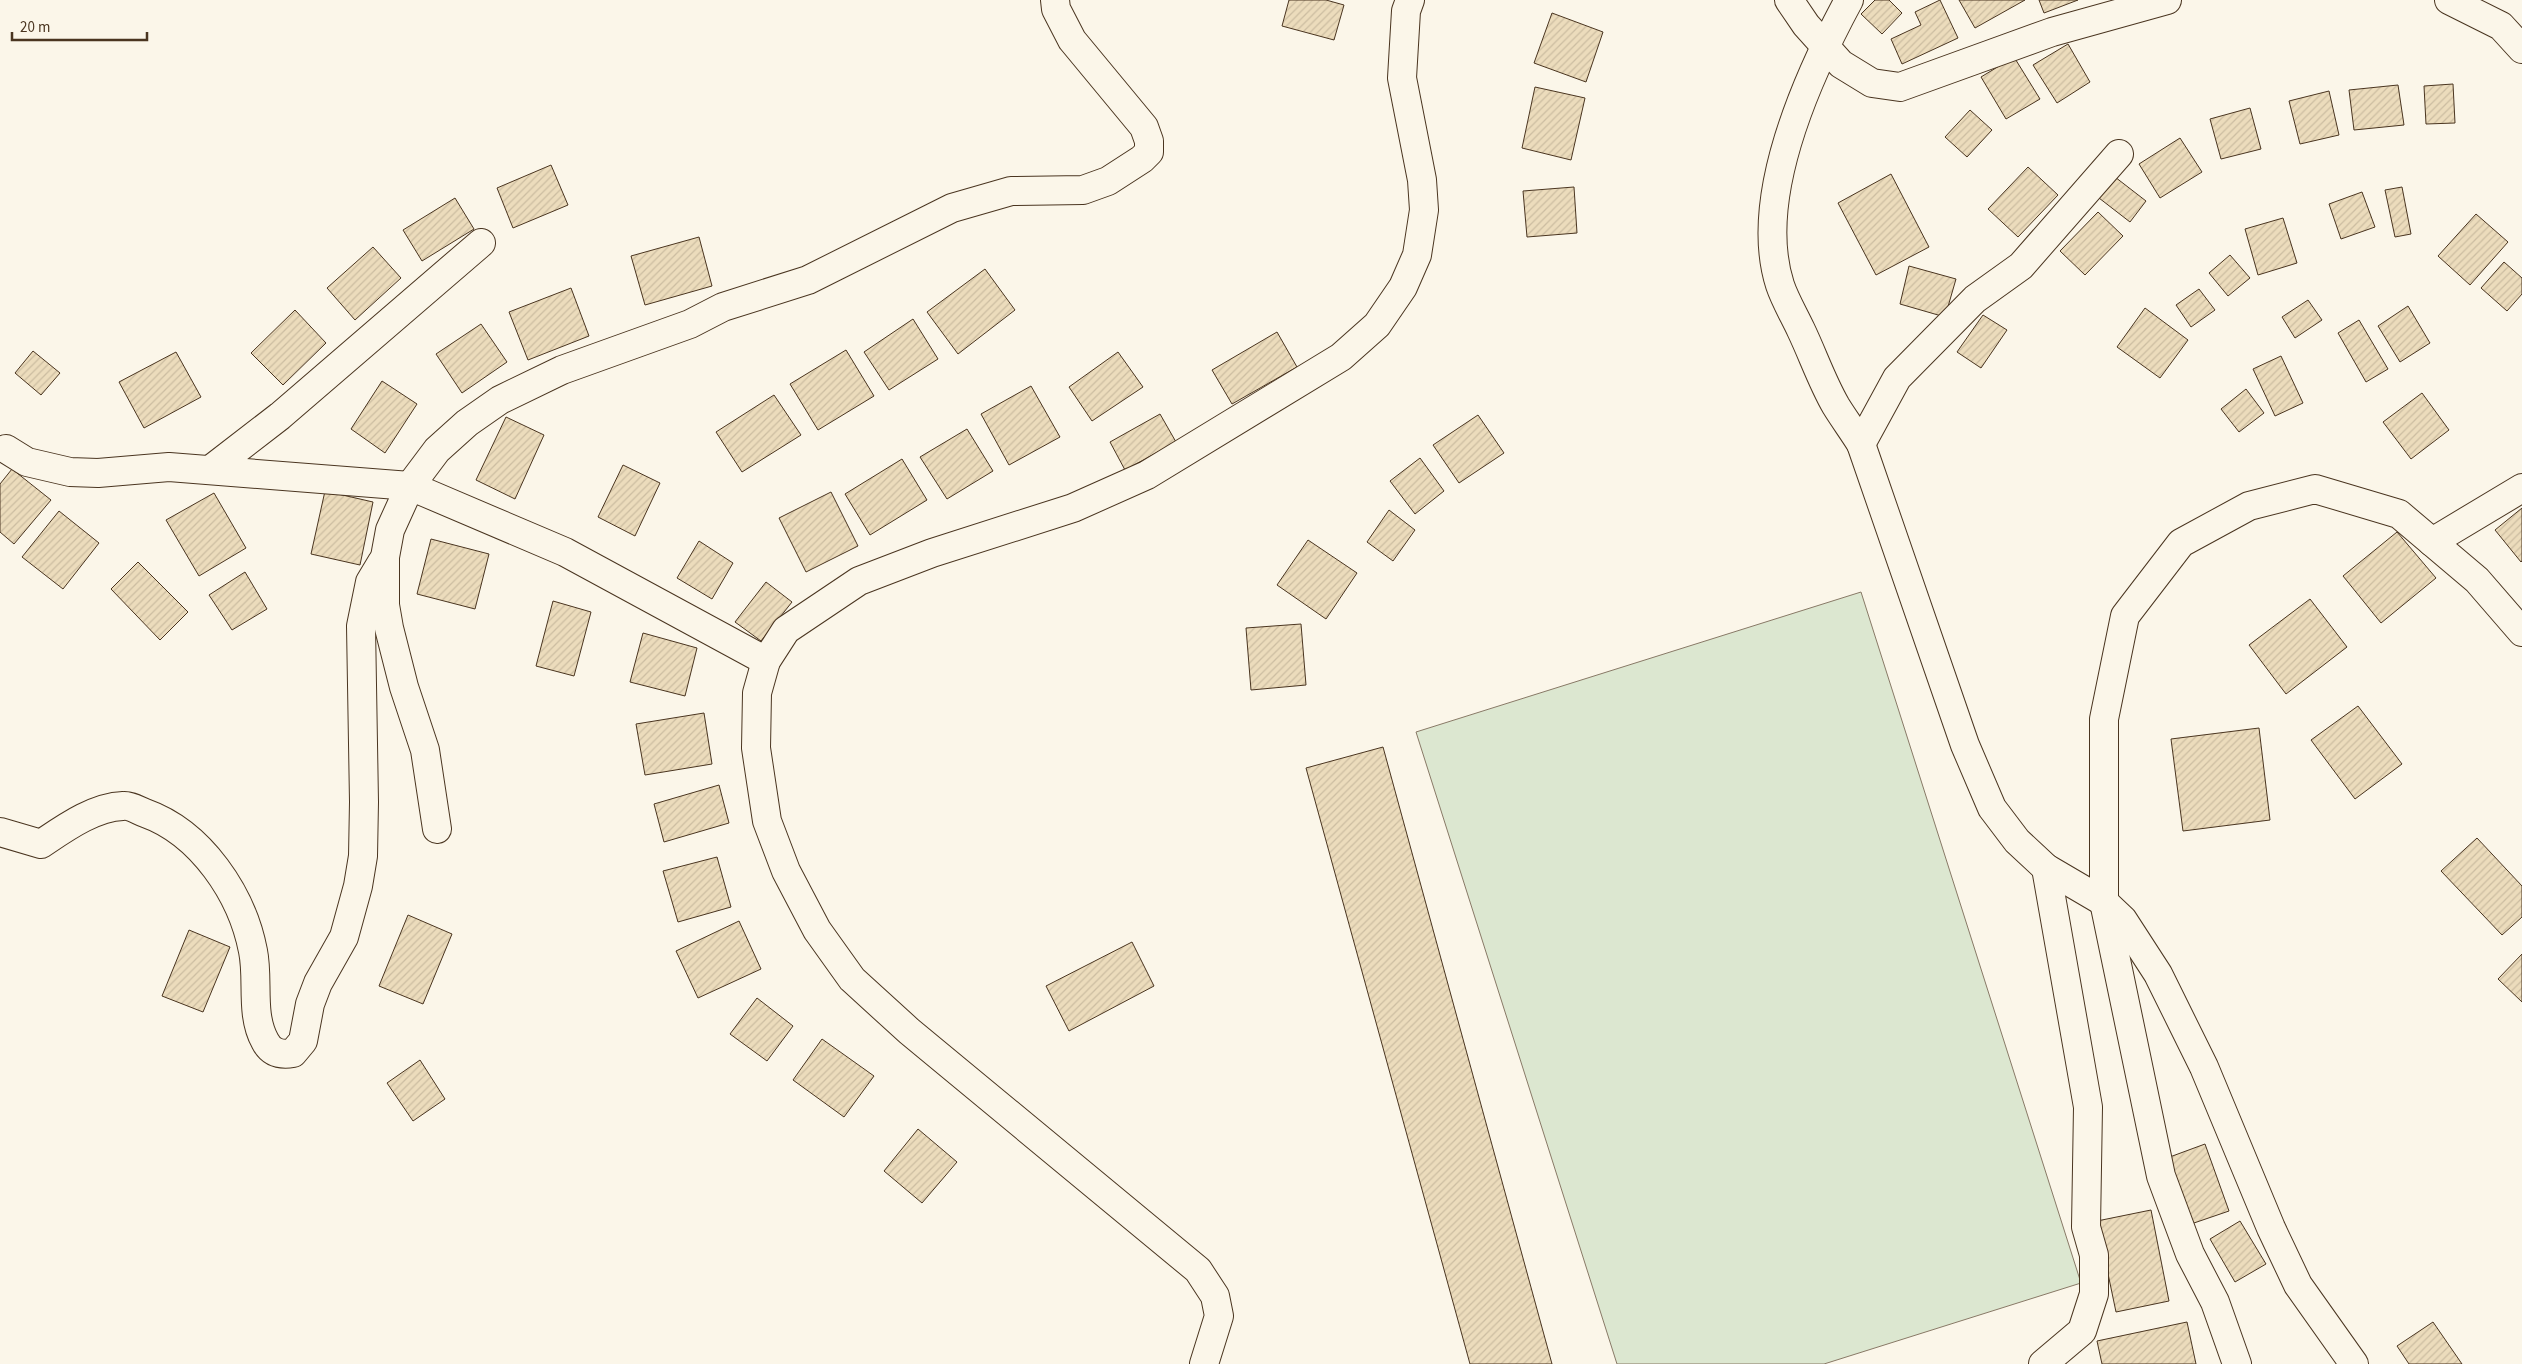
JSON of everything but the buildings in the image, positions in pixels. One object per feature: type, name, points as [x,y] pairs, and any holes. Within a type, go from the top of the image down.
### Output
[{"type":"street","points":[[437,829],[425,750],[404,687],[385,605],[385,557],[390,530],[410,486],[437,450],[467,424],[500,400],[562,370],[690,324],[723,307],[808,280],[952,208],[1011,191],[1083,190],[1108,181],[1142,159],[1149,152],[1149,141],[1144,127],[1072,40],[1056,9],[1055,0]]},
{"type":"street","points":[[1204,1364],[1219,1316],[1215,1296],[1198,1270],[909,1031],[852,979],[817,930],[786,872],[767,821],[756,748],[757,693],[766,661],[786,630],[859,581],[932,553],[1073,508],[1147,475],[1341,357],[1377,325],[1403,287],[1417,255],[1424,210],[1422,180],[1402,78],[1406,11],[1410,0]]},
{"type":"street","points":[[1789,0],[1806,25],[1841,64],[1859,77],[1884,86],[1900,87],[2052,32],[2166,0]]},
{"type":"street","points":[[1849,0],[1824,46],[1806,90],[1778,179],[1772,216],[1774,247],[1780,285],[1836,405],[1861,444],[1978,779],[1992,808],[2017,842],[2046,868],[2104,902],[2123,920],[2158,974],[2204,1067],[2271,1228],[2298,1285],[2354,1364]]},
{"type":"street","points":[[2450,0],[2501,26],[2522,50]]},
{"type":"street","points":[[1861,444],[1897,378],[1975,299],[2021,266],[2119,154]]},
{"type":"street","points":[[210,470],[280,416],[481,242]]},
{"type":"street","points":[[6,449],[27,462],[70,472],[98,473],[169,468],[410,486],[565,552],[766,661]]},
{"type":"street","points":[[2432,542],[2522,488]]},
{"type":"street","points":[[2237,1364],[2218,1310],[2190,1254],[2160,1176],[2104,902],[2104,719],[2125,616],[2181,543],[2249,506],[2315,489],[2399,514],[2477,580],[2522,632]]},
{"type":"street","points":[[0,832],[41,844],[80,820],[98,812],[125,805],[163,820],[191,842],[214,866],[233,897],[247,927],[253,952],[256,1010],[261,1031],[270,1048],[279,1054],[293,1052],[303,1041],[310,1004],[318,982],[344,937],[358,886],[363,856],[364,802],[361,626],[370,582],[385,557]]},
{"type":"street","points":[[2043,1364],[2082,1331],[2094,1294],[2094,1255],[2086,1227],[2088,1107],[2046,868]]},
{"type":"green space","points":[[1861,592],[2081,1283],[1824,1364],[1617,1364],[1416,732]]}]
